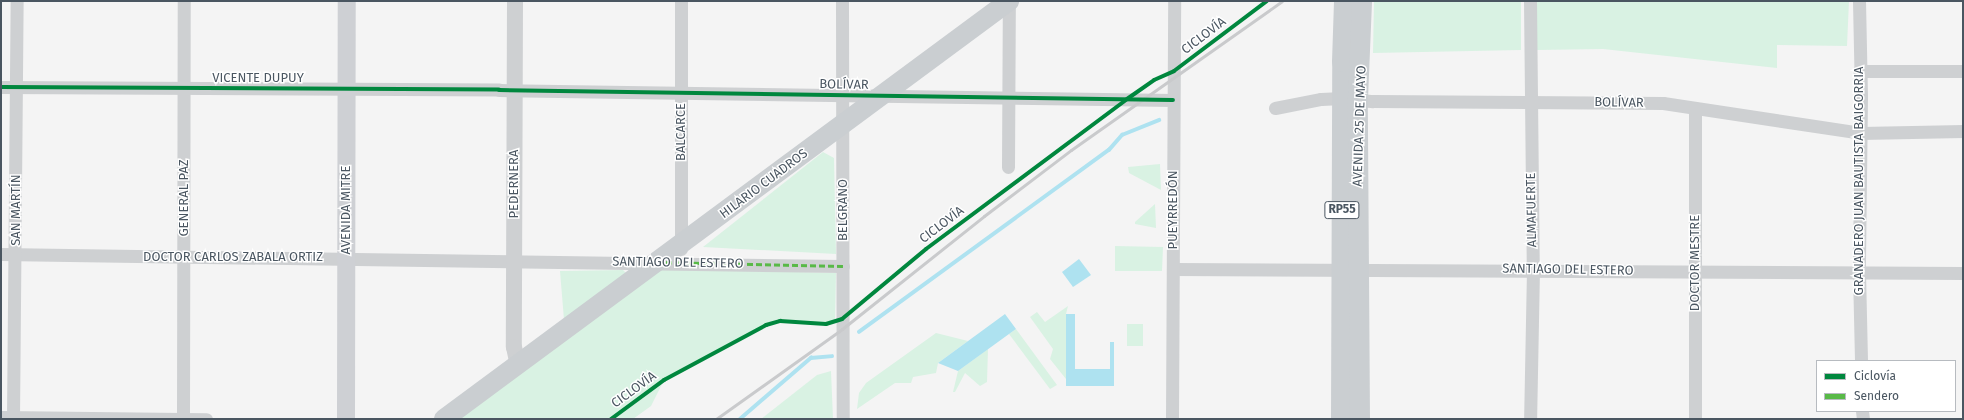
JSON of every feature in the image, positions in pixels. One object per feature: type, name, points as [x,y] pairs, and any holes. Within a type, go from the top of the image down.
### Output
[{"type":"main road","name":"AVENIDA MITRE","points":[[346,419],[347,1]]},
{"type":"main road","name":"HILARIO CUADROS","points":[[444,419],[518,366],[657,262],[681,254],[843,126],[1009,1]]},
{"type":"main road","name":"AVENIDA 25 DE MAYO","points":[[1341,419],[1350,269],[1350,98],[1344,1]]},
{"type":"main road","name":"AVENIDA 25 DE MAYO","points":[[1350,98],[1362,1]]},
{"type":"main road","name":"AVENIDA 25 DE MAYO","points":[[1350,269],[1360,419]]},
{"type":"street","name":"SAN MARTÍN","points":[[9,418],[16,255],[17,1]]},
{"type":"street","name":"GENERAL PAZ","points":[[183,419],[184,1]]},
{"type":"street","name":"PEDERNERA","points":[[514,1],[513,261],[514,347],[518,366]]},
{"type":"street","name":"BALCARCE","points":[[681,1],[681,254]]},
{"type":"street","name":"BELGRANO","points":[[842,1],[843,419]]},
{"type":"street","points":[[1008,167],[1009,1]]},
{"type":"street","name":"PUEYRREDÓN","points":[[1172,419],[1174,1]]},
{"type":"street","name":"ALMAFUERTE","points":[[1530,1],[1533,269],[1530,419]]},
{"type":"street","name":"GRANADERO JUAN BAUTISTA BAIGORRIA","points":[[1859,1],[1861,133],[1859,272],[1861,360]]},
{"type":"street","points":[[1859,71],[1963,71]]},
{"type":"street","name":"VICENTE DUPUY","points":[[1,87],[514,90]]},
{"type":"street","name":"BOLÍVAR","points":[[514,90],[1173,100]]},
{"type":"street","name":"BOLÍVAR","points":[[1275,108],[1321,98],[1350,98],[1373,101],[1663,103],[1861,133],[1963,131]]},
{"type":"street","name":"DOCTOR MESTRE","points":[[1695,108],[1695,419]]},
{"type":"street","name":"DOCTOR CARLOS ZABALA ORTIZ","points":[[1,254],[184,257],[346,257],[513,261]]},
{"type":"street","name":"SANTIAGO DEL ESTERO","points":[[681,254],[843,266]]},
{"type":"street","name":"SANTIAGO DEL ESTERO","points":[[513,261],[657,262]]},
{"type":"street","name":"SANTIAGO DEL ESTERO","points":[[1173,269],[1533,269],[1696,272],[1963,273]]},
{"type":"street","points":[[9,418],[206,419]]},
{"type":"green space","points":[[1374,1],[1521,1],[1521,50],[1373,53]]},
{"type":"green space","points":[[1535,1],[1849,1],[1847,46],[1777,45],[1777,68],[1603,49],[1537,50]]},
{"type":"green space","points":[[823,152],[834,158],[836,254],[703,247]]},
{"type":"green space","points":[[1160,164],[1161,190],[1129,173],[1128,167]]},
{"type":"green space","points":[[1155,204],[1156,228],[1135,224],[1135,222]]},
{"type":"green space","points":[[1115,246],[1163,247],[1162,271],[1115,271]]},
{"type":"green space","points":[[657,268],[836,273],[835,322],[819,324],[780,321],[766,325],[664,380],[651,406],[633,419],[453,419]]},
{"type":"green space","points":[[623,270],[626,273],[564,320],[560,271]]},
{"type":"green space","points":[[1068,306],[1066,314],[1066,379],[1050,359],[1053,349],[1030,317],[1037,312],[1045,322]]},
{"type":"green space","points":[[1127,324],[1143,324],[1143,346],[1127,346]]},
{"type":"green space","points":[[1016,329],[1057,385],[1050,389],[1009,334]]},
{"type":"green space","points":[[936,333],[968,341],[938,363],[936,373],[913,377],[911,383],[895,383],[857,409],[859,393],[866,383]]},
{"type":"green space","points":[[988,349],[987,382],[980,386],[965,373],[955,392],[953,392],[958,371]]},
{"type":"green space","points":[[831,371],[833,419],[761,419],[817,375]]},
{"type":"water","points":[[1079,259],[1091,275],[1073,287],[1062,272]]},
{"type":"water","points":[[1005,314],[1016,329],[958,371],[938,363]]},
{"type":"water","points":[[1066,314],[1075,314],[1075,369],[1110,369],[1110,342],[1114,342],[1114,386],[1066,386]]},
{"type":"waterway","points":[[859,332],[1109,150],[1122,135],[1159,120]]},
{"type":"waterway","points":[[740,419],[811,358],[832,356]]},
{"type":"railway","points":[[716,419],[842,329],[984,216],[1071,150],[1282,1]]},
{"type":"marked path","points":[[657,262],[843,266]]},
{"type":"cycle path","name":"CICLOVÍA","points":[[611,419],[664,380],[766,325],[780,321],[826,324],[842,319],[926,249],[1127,99],[1154,80],[1174,71],[1267,1]]},
{"type":"cycle path","points":[[1,87],[499,90],[1173,100]]}]
